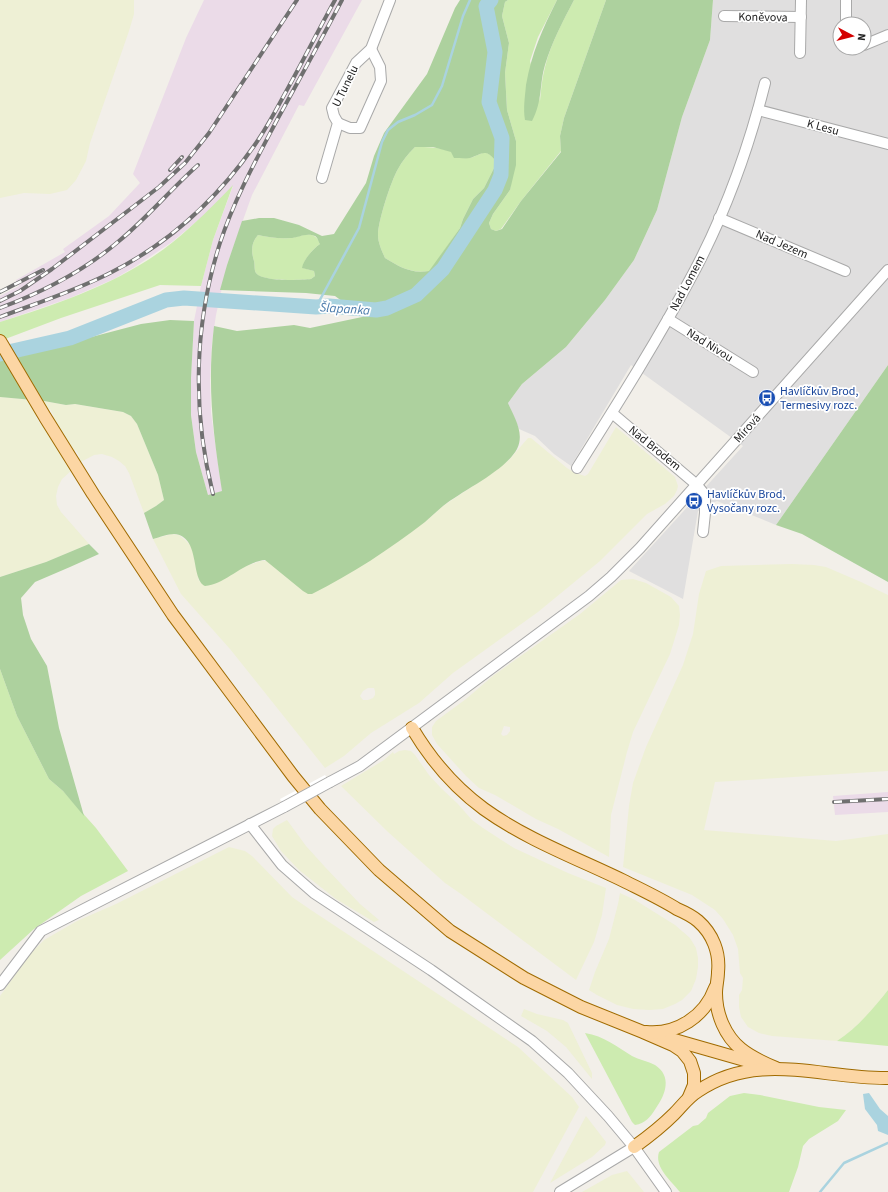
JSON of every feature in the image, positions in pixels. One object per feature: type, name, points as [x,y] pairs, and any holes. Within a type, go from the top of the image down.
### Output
[{"type":"main road","points":[[0,341],[93,494],[174,615],[293,776],[320,809],[379,870],[450,931],[524,978],[581,1007],[673,1045],[686,1055],[694,1072],[694,1085],[689,1097]]},
{"type":"main road","points":[[412,728],[424,747],[446,774],[471,798],[493,815],[512,827],[566,855],[657,897],[698,921],[708,932],[717,951],[719,965],[716,992],[720,1019],[729,1035],[738,1046],[748,1054],[776,1068]]},
{"type":"main road","points":[[643,1032],[666,1031],[682,1026],[701,1012],[711,998],[717,984]]},
{"type":"main road","points":[[643,1032],[776,1068],[849,1076],[888,1078]]},
{"type":"main road","points":[[634,1147],[658,1130],[676,1113],[689,1097],[706,1085],[725,1077],[750,1070],[776,1068]]},
{"type":"street","name":"U Tunelu","points":[[322,178],[338,123],[332,108],[356,63],[371,49],[390,0]]},
{"type":"street","points":[[800,53],[801,0]]},
{"type":"street","points":[[846,0],[846,16]]},
{"type":"street","name":"Koněvova","points":[[724,16],[801,17]]},
{"type":"street","points":[[872,42],[888,35]]},
{"type":"street","points":[[338,123],[350,128],[360,128],[381,81],[380,68],[371,49]]},
{"type":"street","name":"Nad Lomem","points":[[577,468],[612,413],[668,319],[695,269],[719,218],[741,163],[765,83]]},
{"type":"street","name":"K Lesu","points":[[758,110],[888,144]]},
{"type":"street","name":"Nad Jezem","points":[[719,218],[845,271]]},
{"type":"street","name":"Mírová","points":[[0,985],[4,973],[41,931],[284,807],[360,766],[589,596],[621,568],[888,270]]},
{"type":"street","name":"Nad Nivou","points":[[668,319],[753,372]]},
{"type":"street","name":"Nad Brodem","points":[[612,413],[697,484]]},
{"type":"street","points":[[697,484],[705,495],[703,532]]},
{"type":"street","points":[[250,824],[282,865],[314,894],[431,970],[532,1041],[568,1073],[608,1116],[634,1147],[666,1192]]},
{"type":"street","points":[[560,1192],[634,1147]]},
{"type":"shaded area","points":[[204,0],[362,0],[304,106],[299,105],[252,195],[227,265],[216,315],[212,342],[210,379],[211,413],[223,491],[208,495],[196,452],[191,415],[194,321],[213,240],[233,186],[208,212],[172,242],[133,268],[114,279],[70,298],[0,322],[0,296],[19,286],[16,280],[65,252],[63,249],[109,216],[140,183],[133,174],[186,38]]},
{"type":"shaded area","points":[[713,0],[888,0],[888,365],[776,525],[717,501],[698,511],[683,599],[629,571],[743,446],[631,365],[571,466],[554,454],[535,436],[519,429],[508,403],[522,384],[566,347],[605,300],[634,260],[657,210],[682,117],[710,40]]},
{"type":"shaded area","points":[[888,792],[888,812],[835,815],[833,796]]},
{"type":"green space","points":[[0,0],[134,0],[134,14],[129,31],[90,143],[86,161],[76,180],[67,190],[50,194],[24,193],[0,198]]},
{"type":"green space","points":[[460,0],[508,0],[505,2],[502,16],[509,43],[505,73],[507,110],[516,141],[516,165],[510,190],[493,214],[489,223],[491,229],[496,231],[502,229],[521,201],[561,152],[560,136],[564,118],[606,0],[713,0],[710,40],[682,117],[657,210],[634,260],[605,300],[566,347],[522,384],[508,403],[516,419],[520,437],[517,449],[503,465],[483,480],[451,500],[398,542],[356,570],[312,594],[308,594],[303,591],[265,560],[249,565],[220,581],[205,586],[200,582],[192,549],[188,542],[182,537],[174,534],[153,539],[144,513],[164,500],[158,475],[137,424],[131,416],[123,412],[75,404],[66,405],[44,401],[0,397],[0,361],[141,324],[170,320],[194,321],[191,415],[196,452],[208,495],[222,491],[216,449],[211,389],[214,326],[237,331],[294,325],[310,328],[400,309],[386,301],[372,306],[350,307],[335,296],[306,293],[220,290],[242,221],[259,218],[274,218],[299,225],[322,236],[334,234],[366,183],[374,156],[384,133],[427,74],[455,8]],"holes":[[[415,147],[433,147],[451,152],[454,158],[470,158],[486,153],[492,156],[495,160],[495,166],[484,188],[473,199],[460,228],[429,271],[423,272],[411,271],[385,258],[378,238],[380,220],[392,182],[401,163]],[[258,235],[282,238],[293,238],[308,235],[315,236],[320,244],[309,255],[302,268],[314,271],[315,276],[311,279],[291,280],[266,278],[260,276],[255,272],[252,254],[253,244]]]},
{"type":"green space","points":[[508,0],[557,0],[538,37],[530,61],[540,101],[543,75],[551,49],[574,0],[606,0],[564,118],[560,136],[561,151],[521,201],[501,229],[496,231],[491,229],[489,223],[493,214],[510,190],[516,141],[507,110],[505,73],[509,43],[502,16],[505,2]]},
{"type":"green space","points":[[557,0],[574,0],[548,56],[543,72],[538,106],[532,121],[525,120],[524,107],[526,85],[531,62],[542,31]]},
{"type":"green space","points":[[415,147],[441,149],[450,151],[460,157],[465,158],[481,153],[487,153],[495,160],[495,166],[484,188],[473,199],[460,228],[430,271],[423,272],[411,271],[385,258],[378,238],[380,220],[392,182],[401,163]]},
{"type":"green space","points":[[233,185],[213,240],[201,286],[160,285],[61,318],[0,341],[0,322],[91,290],[133,269],[173,242]]},
{"type":"green space","points":[[258,235],[282,238],[307,235],[314,236],[320,244],[309,255],[303,265],[303,268],[314,271],[315,276],[311,279],[290,280],[273,279],[260,276],[255,272],[252,254],[253,244]]},
{"type":"green space","points":[[888,365],[888,582],[802,534],[776,525]]},
{"type":"green space","points":[[0,397],[44,401],[66,405],[75,404],[123,412],[131,416],[137,424],[158,475],[164,500],[144,513],[125,466],[112,457],[102,454],[94,455],[81,462],[62,479],[56,496],[57,505],[61,512],[89,544],[46,562],[0,577]],"holes":[[[50,409],[54,416],[41,425],[36,417]],[[76,450],[80,457],[67,466],[62,458]]]},
{"type":"green space","points":[[616,427],[675,477],[678,486],[674,496],[665,504],[647,514],[600,561],[538,612],[453,673],[419,703],[371,733],[344,756],[325,768],[230,649],[181,594],[153,539],[172,534],[179,535],[192,547],[199,581],[213,584],[246,566],[261,561],[267,561],[426,521],[443,506],[509,460],[528,438],[531,438],[575,473],[585,476],[588,474]],"holes":[[[368,688],[374,688],[375,695],[373,698],[363,700],[360,696],[363,691]]]},
{"type":"green space","points":[[89,544],[99,554],[35,582],[21,598],[23,615],[31,639],[47,666],[59,728],[84,816],[63,791],[49,779],[17,716],[0,669],[0,577],[46,562]]},
{"type":"green space","points":[[792,564],[826,567],[888,595],[888,771],[715,782],[704,830],[836,841],[888,834],[888,990],[868,1015],[837,1041],[772,1036],[759,1033],[748,1027],[741,1017],[739,1007],[739,995],[742,990],[743,978],[740,973],[738,949],[733,935],[723,919],[715,910],[692,895],[623,867],[629,806],[633,783],[646,747],[683,665],[693,634],[699,594],[706,571],[721,566]]},
{"type":"green space","points":[[633,579],[646,583],[671,597],[679,606],[680,615],[679,625],[670,654],[633,732],[627,752],[611,815],[609,857],[558,829],[536,819],[495,795],[479,788],[437,744],[432,735],[432,727],[436,721],[466,699],[494,675],[580,614],[621,580]],"holes":[[[504,726],[510,727],[510,731],[507,735],[503,736],[501,734]]]},
{"type":"green space","points":[[0,669],[17,716],[49,779],[63,791],[96,828],[128,871],[81,896],[34,929],[0,960]]},
{"type":"green space","points":[[405,750],[411,751],[415,755],[429,775],[441,788],[472,820],[483,828],[514,848],[568,873],[606,888],[602,915],[594,942],[576,980],[445,883],[388,832],[341,786],[384,760],[393,752],[394,754]]},
{"type":"green space","points":[[287,820],[306,846],[325,867],[360,904],[379,920],[374,922],[336,899],[299,870],[281,851],[272,836],[273,829]]},
{"type":"green space","points":[[229,847],[245,851],[252,856],[292,897],[518,1047],[572,1097],[579,1107],[533,1192],[0,1192],[0,996],[31,953],[44,940],[77,921],[116,904]]},
{"type":"green space","points":[[620,893],[635,900],[675,925],[690,938],[696,948],[698,967],[696,979],[691,991],[682,1000],[675,1004],[663,1009],[633,1009],[617,1005],[589,990],[609,939]]},
{"type":"green space","points":[[888,990],[888,1046],[837,1041],[871,1011]]},
{"type":"green space","points":[[524,1009],[537,1014],[563,1020],[568,1023],[592,1073],[592,1079],[566,1047],[547,1031],[521,1016]]},
{"type":"green space","points":[[585,1033],[604,1039],[632,1056],[655,1065],[664,1074],[666,1085],[665,1091],[660,1103],[645,1121],[635,1125],[632,1122]]},
{"type":"green space","points":[[744,1093],[819,1107],[846,1110],[838,1121],[809,1139],[803,1146],[798,1167],[789,1192],[680,1192],[664,1174],[659,1163],[659,1152],[693,1126],[698,1125],[706,1118],[708,1113],[730,1096]]},
{"type":"green space","points":[[586,1116],[606,1142],[605,1145],[592,1157],[550,1183]]},
{"type":"green space","points":[[627,1171],[644,1192],[582,1192],[612,1175]]},
{"type":"water","points":[[869,1093],[880,1109],[888,1116],[888,1135],[878,1131],[877,1125],[865,1109],[863,1094]]},
{"type":"pier","points":[[325,775],[333,787],[286,812],[280,799]]},
{"type":"waterway","points":[[316,307],[359,228],[382,142],[388,130],[398,122],[415,115],[432,105],[442,86],[463,16],[470,0]]},
{"type":"waterway","name":"Šlapanka","points":[[0,354],[70,338],[166,300],[184,298],[376,310],[387,308],[416,295],[443,269],[495,190],[501,175],[502,138],[489,102],[495,52],[486,6],[491,0]]},
{"type":"waterway","points":[[820,1192],[844,1163],[888,1143]]},
{"type":"railway","points":[[0,301],[20,291],[52,269],[159,187],[185,163],[209,133],[297,0]]},
{"type":"railway","points":[[0,317],[70,291],[110,273],[152,248],[171,234],[207,202],[240,165],[268,125],[335,0]]},
{"type":"railway","points":[[213,494],[206,463],[199,399],[201,336],[211,274],[220,243],[246,180],[342,0]]},
{"type":"railway","points":[[170,170],[182,157]]},
{"type":"railway","points":[[0,308],[47,288],[92,262],[106,252],[139,223],[198,165]]},
{"type":"railway","points":[[0,292],[43,270]]},
{"type":"railway","points":[[834,802],[888,799]]},
{"type":"place","name":"Havlíčkův Brod, Termesivy rozc.","points":[[767,398]]},
{"type":"place","name":"Havlíčkův Brod, Vysočany rozc.","points":[[694,501]]}]
